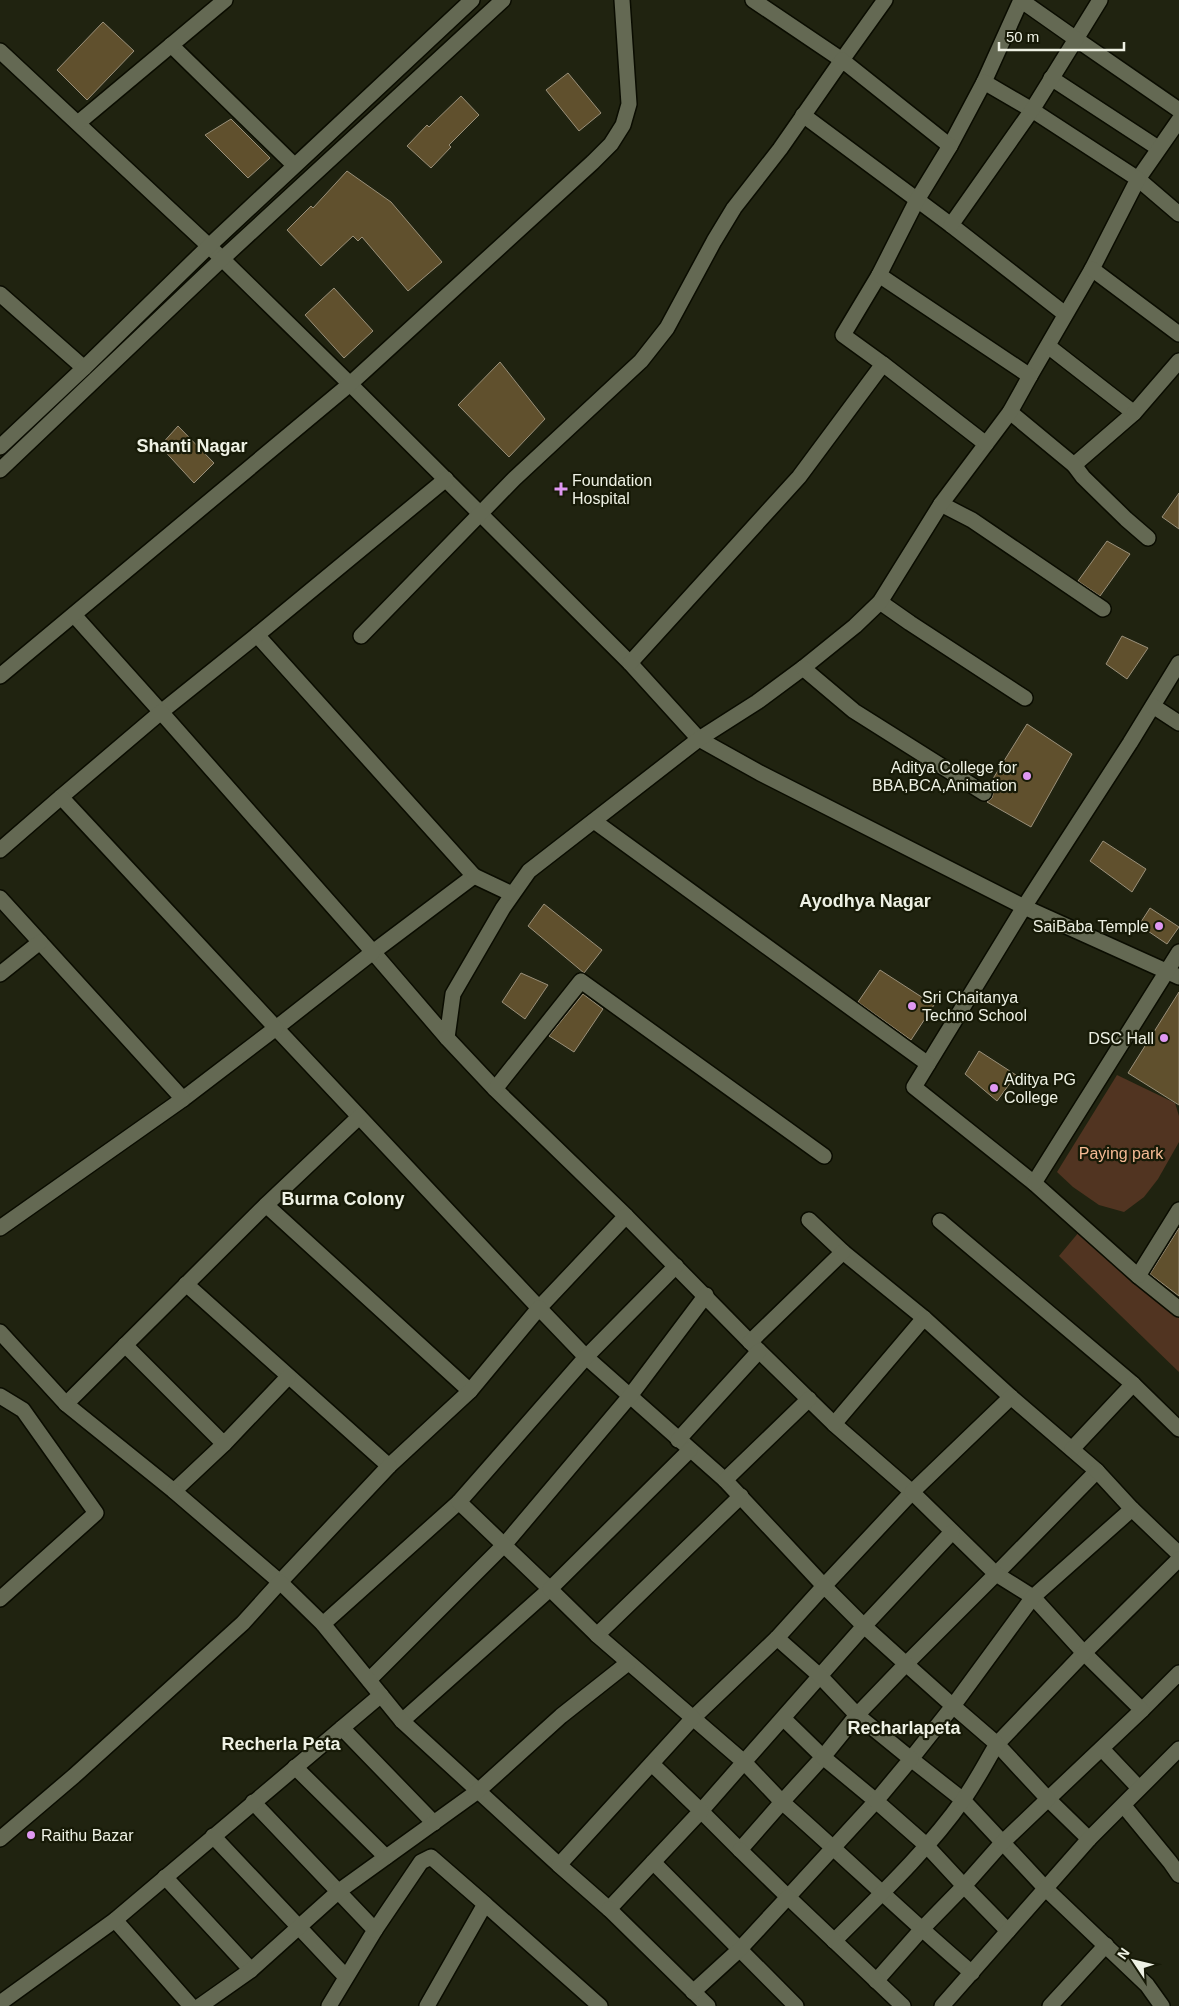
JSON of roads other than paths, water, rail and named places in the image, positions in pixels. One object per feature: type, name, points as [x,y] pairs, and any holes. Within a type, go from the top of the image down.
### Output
[{"type":"street","points":[[78,123],[225,0]]},
{"type":"street","points":[[0,447],[294,165],[472,0]]},
{"type":"street","points":[[0,470],[222,259],[503,0]]},
{"type":"street","points":[[0,676],[350,384],[611,144],[623,125],[629,104],[622,0]]},
{"type":"street","points":[[753,0],[842,60],[950,146]]},
{"type":"street","points":[[361,636],[480,514],[641,361],[667,328],[714,240],[734,208],[804,115],[885,0]]},
{"type":"street","points":[[986,444],[843,335],[879,275],[917,200],[950,146],[984,82],[1021,0],[1179,110]]},
{"type":"street","points":[[951,225],[1032,110],[1100,0]]},
{"type":"street","points":[[172,45],[294,165]]},
{"type":"street","points":[[0,51],[209,246],[350,384],[630,663],[699,739],[760,773],[1024,906],[1173,975]]},
{"type":"street","points":[[1051,78],[1158,148]]},
{"type":"street","points":[[984,82],[1032,110],[1138,179],[1179,214]]},
{"type":"street","points":[[804,115],[951,225],[1065,314]]},
{"type":"street","points":[[447,1038],[453,994],[512,894],[529,870],[699,739],[756,702],[803,668],[855,626],[880,602],[941,504],[1010,412],[1092,269],[1138,179],[1179,120]]},
{"type":"street","points":[[1092,269],[1179,334]]},
{"type":"street","points":[[879,275],[1030,376]]},
{"type":"street","points":[[0,294],[84,368]]},
{"type":"street","points":[[1048,346],[1134,414]]},
{"type":"street","points":[[1074,465],[1134,414],[1179,361]]},
{"type":"street","points":[[630,663],[799,477],[883,364]]},
{"type":"street","points":[[1010,412],[1074,465],[1083,477],[1148,538]]},
{"type":"street","points":[[0,850],[161,712],[446,479]]},
{"type":"street","points":[[941,504],[972,520],[1103,609]]},
{"type":"street","points":[[880,602],[910,624],[1025,698]]},
{"type":"street","points":[[74,615],[374,952],[447,1038],[495,1089],[706,1295],[834,1424],[912,1492],[996,1574],[1033,1597],[1084,1653],[1142,1710]]},
{"type":"street","points":[[257,635],[474,876],[512,894]]},
{"type":"street","points":[[1179,663],[1024,906],[914,1087],[1034,1184],[1138,1276],[1179,1309]]},
{"type":"street","points":[[803,668],[854,711],[984,793]]},
{"type":"street","points":[[1153,706],[1179,723]]},
{"type":"street","points":[[61,797],[586,1357],[725,1480],[864,1626],[997,1744],[1089,1840]]},
{"type":"street","points":[[594,821],[928,1064]]},
{"type":"street","points":[[0,1228],[184,1098],[474,876]]},
{"type":"street","points":[[0,898],[184,1098]]},
{"type":"street","points":[[0,974],[40,942]]},
{"type":"street","points":[[1034,1184],[1173,975],[1179,952]]},
{"type":"street","points":[[495,1089],[581,981],[824,1156]]},
{"type":"street","points":[[66,1404],[266,1205],[359,1117]]},
{"type":"street","points":[[266,1205],[470,1391]]},
{"type":"street","points":[[1138,1276],[1179,1210]]},
{"type":"street","points":[[0,1839],[74,1776],[243,1624],[388,1466],[470,1391],[540,1308],[626,1216]]},
{"type":"street","points":[[809,1220],[843,1252],[924,1318],[1011,1397],[1097,1471],[1132,1509],[1179,1554]]},
{"type":"street","points":[[940,1221],[1133,1384],[1179,1429]]},
{"type":"street","points":[[678,1440],[755,1346],[843,1252]]},
{"type":"street","points":[[323,1624],[459,1502],[586,1357],[676,1266]]},
{"type":"street","points":[[186,1284],[388,1466]]},
{"type":"street","points":[[369,1680],[505,1544],[630,1396],[706,1295]]},
{"type":"street","points":[[834,1424],[924,1318]]},
{"type":"street","points":[[0,1332],[66,1404],[174,1491],[280,1582],[323,1624],[402,1721],[559,1865],[610,1909],[708,2006]]},
{"type":"street","points":[[125,1345],[224,1444]]},
{"type":"street","points":[[174,1491],[224,1444],[288,1377]]},
{"type":"street","points":[[1072,1449],[1133,1384]]},
{"type":"street","points":[[0,1396],[23,1410],[96,1513],[0,1599]]},
{"type":"street","points":[[559,1865],[693,1718],[777,1638],[912,1492],[1011,1397]]},
{"type":"street","points":[[725,1480],[809,1399]]},
{"type":"street","points":[[402,1721],[550,1589],[690,1450]]},
{"type":"street","points":[[740,1850],[823,1757],[857,1715],[1097,1471]]},
{"type":"street","points":[[597,1635],[740,1496]]},
{"type":"street","points":[[459,1502],[505,1544],[597,1635],[744,1762],[782,1802],[835,1848],[920,1930],[972,1973]]},
{"type":"street","points":[[693,1992],[739,1950],[835,1848],[876,1801],[953,1706],[1033,1597],[1132,1509]]},
{"type":"street","points":[[610,1909],[701,1810],[864,1626],[952,1532]]},
{"type":"street","points":[[834,1941],[926,1845],[963,1800],[997,1744],[1084,1653],[1179,1559]]},
{"type":"street","points":[[777,1638],[820,1676],[857,1715],[963,1800],[1046,1889],[1147,1985],[1162,2006]]},
{"type":"street","points":[[200,2006],[251,1970],[339,1891],[478,1791],[560,1716],[628,1663]]},
{"type":"street","points":[[876,1981],[920,1930],[964,1886],[1002,1843],[1179,1673]]},
{"type":"street","points":[[0,2003],[116,1920],[381,1695]]},
{"type":"street","points":[[783,1718],[823,1757],[926,1845],[1008,1931]]},
{"type":"street","points":[[342,1728],[434,1822]]},
{"type":"street","points":[[1102,1749],[1139,1788]]},
{"type":"street","points":[[942,2006],[1089,1840],[1178,1751]]},
{"type":"street","points":[[652,1764],[701,1810],[788,1898],[903,2006]]},
{"type":"street","points":[[295,1767],[386,1857]]},
{"type":"street","points":[[253,1802],[375,1930]]},
{"type":"street","points":[[1124,1806],[1179,1875]]},
{"type":"street","points":[[213,1836],[346,1977]]},
{"type":"street","points":[[329,2006],[375,1930],[422,1862],[431,1857],[600,2006]]},
{"type":"street","points":[[653,1862],[796,2006]]},
{"type":"street","points":[[165,1877],[251,1970]]},
{"type":"street","points":[[427,2006],[485,1904]]},
{"type":"street","points":[[116,1920],[191,2006]]},
{"type":"street","points":[[1050,2006],[1106,1945]]},
{"type":"place","name":"Foundation Hospital","points":[[561,489]]},
{"type":"place","name":"Aditya College for BBA,BCA,Animation","points":[[1027,776]]},
{"type":"place","name":"SaiBaba Temple","points":[[1159,926]]},
{"type":"place","name":"Sri Chaitanya Techno School","points":[[912,1006]]},
{"type":"place","name":"DSC Hall","points":[[1164,1038]]},
{"type":"place","name":"Aditya PG College","points":[[994,1088]]},
{"type":"place","name":"Raithu Bazar","points":[[31,1835]]},
{"type":"district","name":"Shanti Nagar","points":[[192,446]]},
{"type":"district","name":"Ayodhya Nagar","points":[[865,901]]},
{"type":"district","name":"Burma Colony","points":[[343,1199]]},
{"type":"district","name":"Recharlapeta","points":[[904,1728]]},
{"type":"district","name":"Recherla Peta","points":[[281,1744]]},
{"type":"park label","name":"Paying park","points":[[1121,1153]]}]
